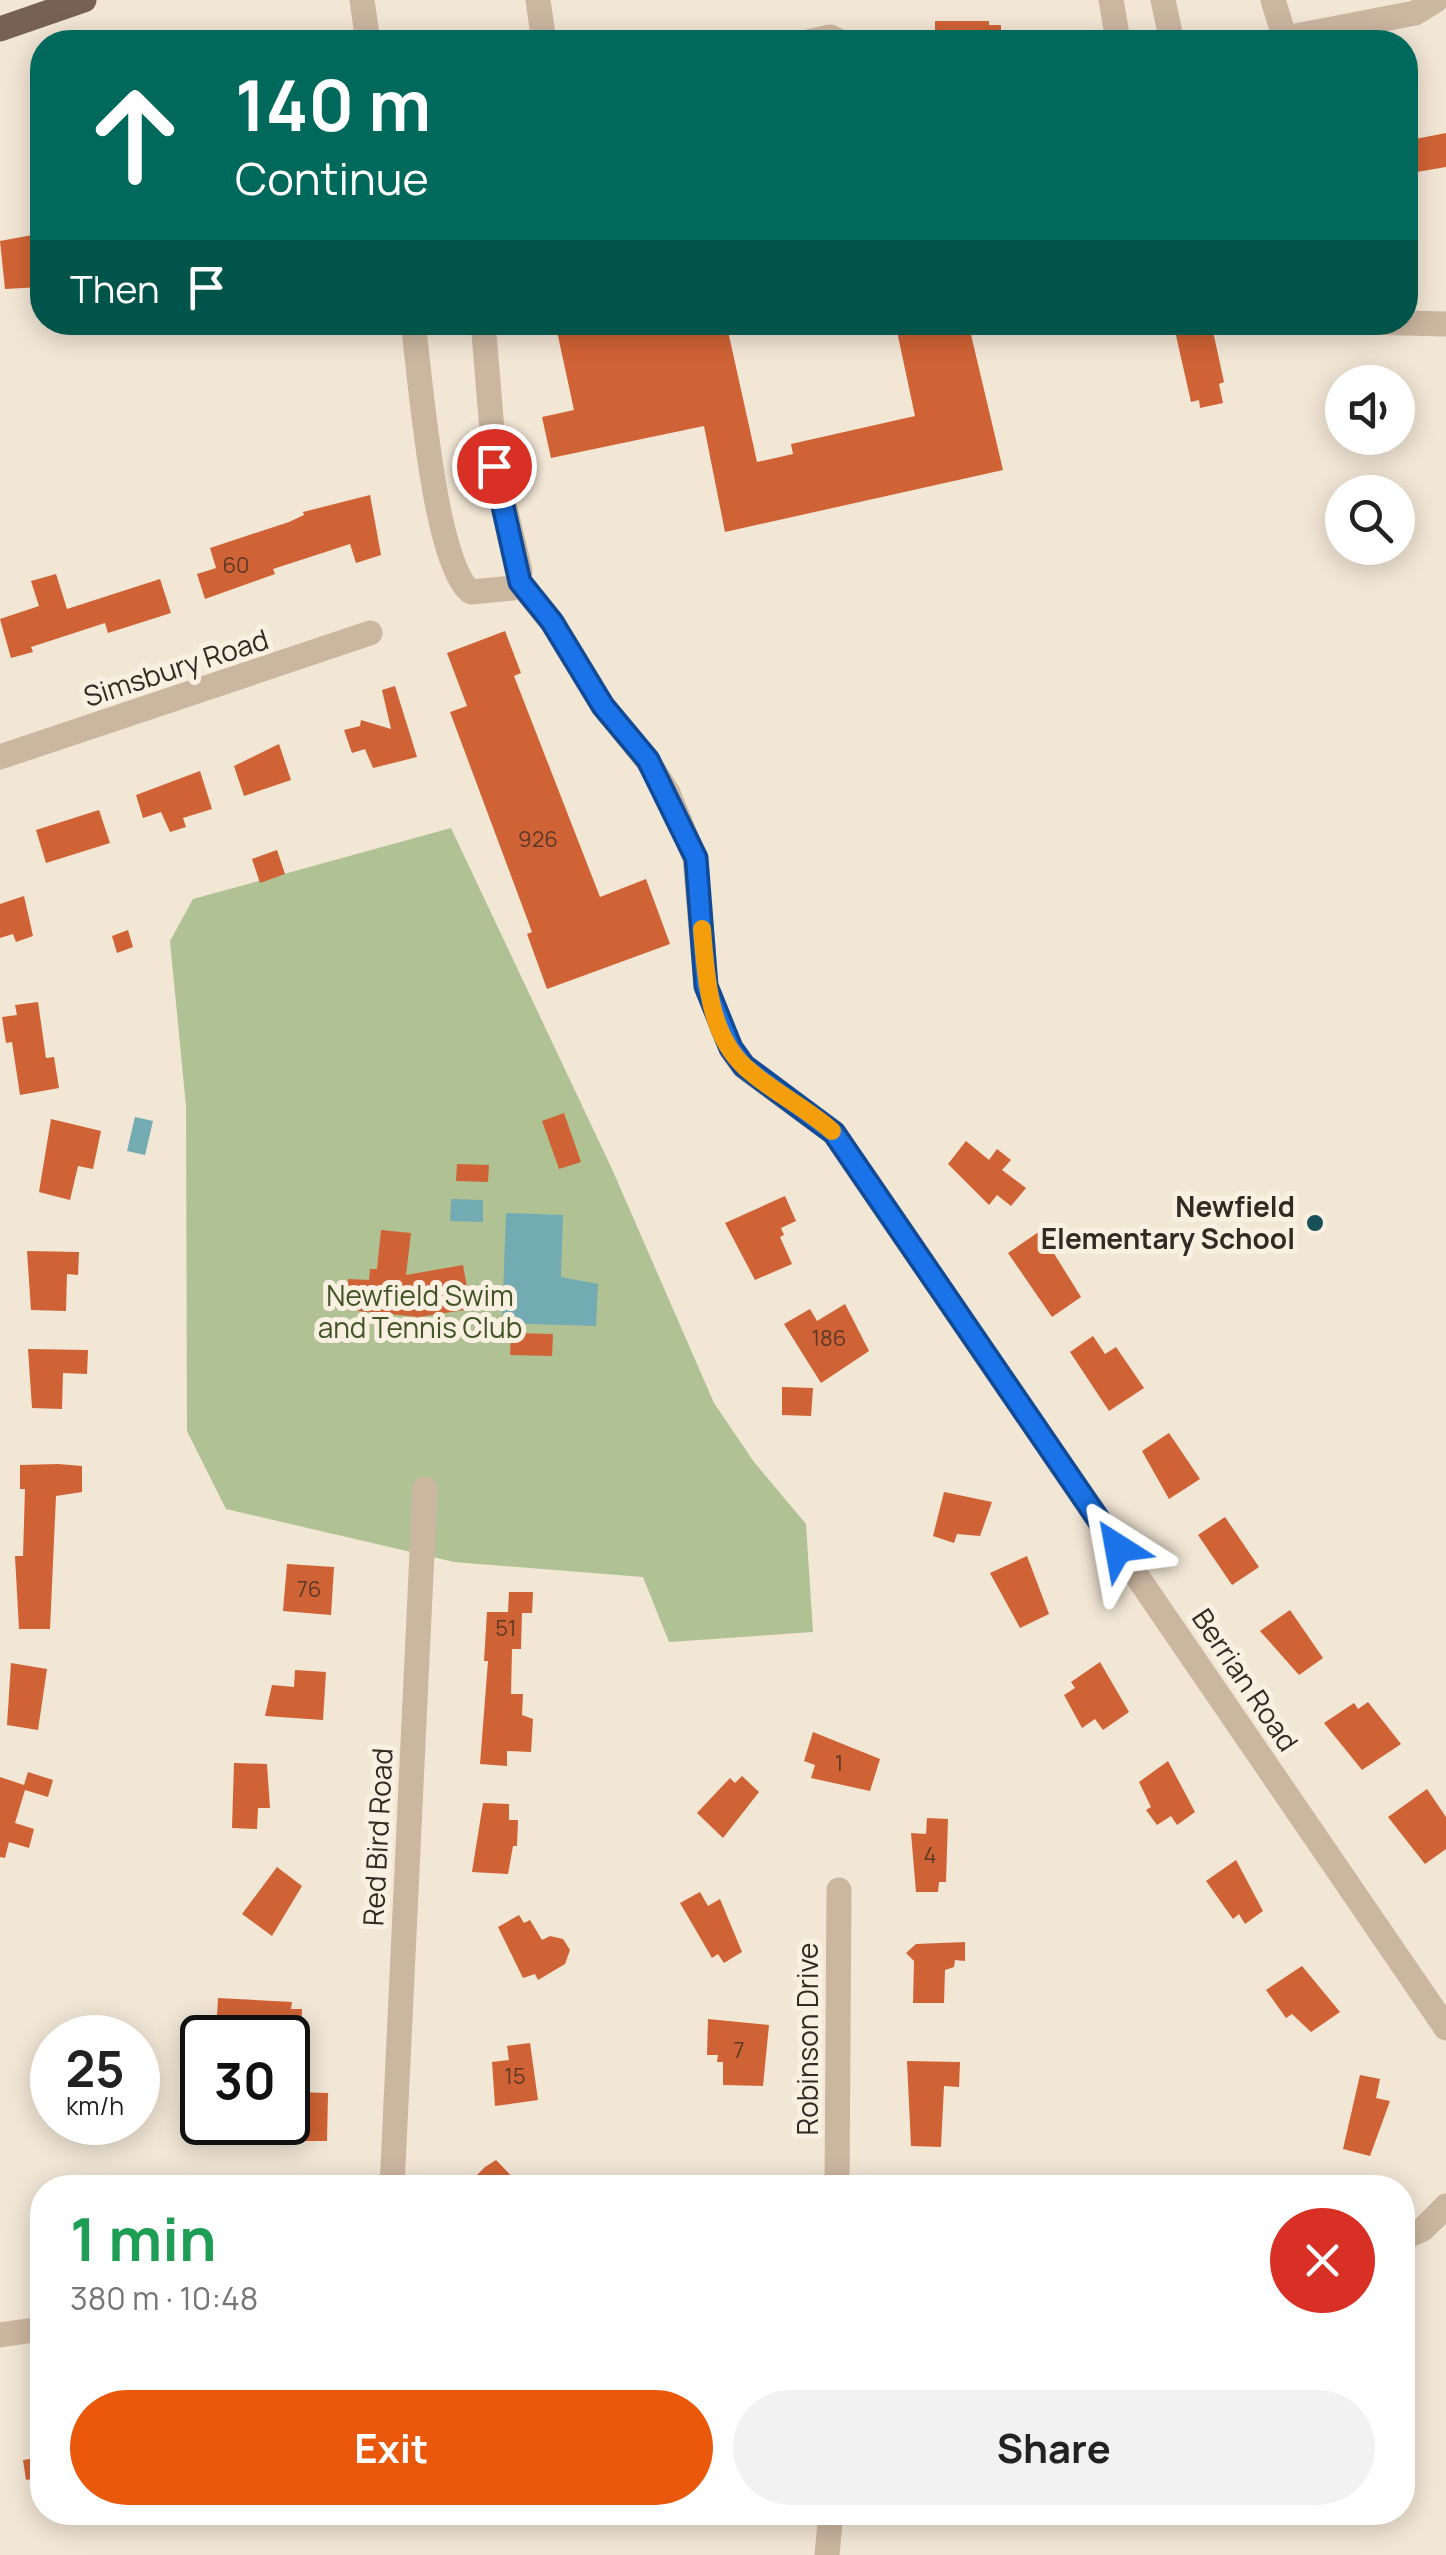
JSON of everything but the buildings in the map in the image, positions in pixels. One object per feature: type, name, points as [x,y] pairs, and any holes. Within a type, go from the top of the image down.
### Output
[{"type":"main road","points":[[0,29],[84,0]]},
{"type":"street","points":[[362,0],[366,30]]},
{"type":"street","points":[[538,0],[542,30]]},
{"type":"street","points":[[1111,0],[1115,30]]},
{"type":"street","points":[[1163,0],[1169,30]]},
{"type":"street","points":[[1273,0],[1283,30]]},
{"type":"street","points":[[1333,30],[1414,13],[1436,0]]},
{"type":"street","points":[[1418,323],[1446,324]]},
{"type":"street","points":[[415,335],[437,505],[456,576],[471,592],[513,588],[520,582],[494,466],[484,335]]},
{"type":"street","name":"Berrian Road","points":[[520,582],[552,622],[603,706],[648,760],[668,793],[696,858],[706,986],[731,1048],[744,1066],[834,1133],[1446,2028]]},
{"type":"street","name":"Simsbury Road","points":[[0,757],[370,633]]},
{"type":"street","name":"Red Bird Road","points":[[393,2175],[426,1489]]},
{"type":"street","name":"Robinson Drive","points":[[837,2175],[839,1890]]},
{"type":"street","points":[[1415,2232],[1446,2206]]},
{"type":"street","points":[[0,2335],[30,2331]]},
{"type":"street","points":[[827,2555],[830,2525]]},
{"type":"green space","name":"Newfield Swim and Tennis Club","points":[[451,828],[612,1169],[714,1403],[754,1462],[806,1524],[813,1632],[669,1642],[643,1577],[454,1562],[226,1509],[187,1431],[186,1106],[170,941],[193,899]]},
{"type":"water","points":[[135,1117],[153,1121],[145,1155],[127,1151]]},
{"type":"water","points":[[451,1199],[483,1200],[483,1222],[450,1221]]},
{"type":"water","points":[[506,1213],[563,1215],[561,1277],[598,1284],[596,1326],[502,1323]]},
{"type":"slow traffic","points":[[702,929],[706,986],[731,1048],[744,1066],[832,1131]]},
{"type":"place","name":"Newfield Elementary School","points":[[1315,1223]]},
{"type":"route","points":[[494,466],[520,582],[552,622],[603,706],[648,760],[668,793],[696,858],[706,986],[731,1048],[744,1066],[834,1133],[1118,1548]]}]
